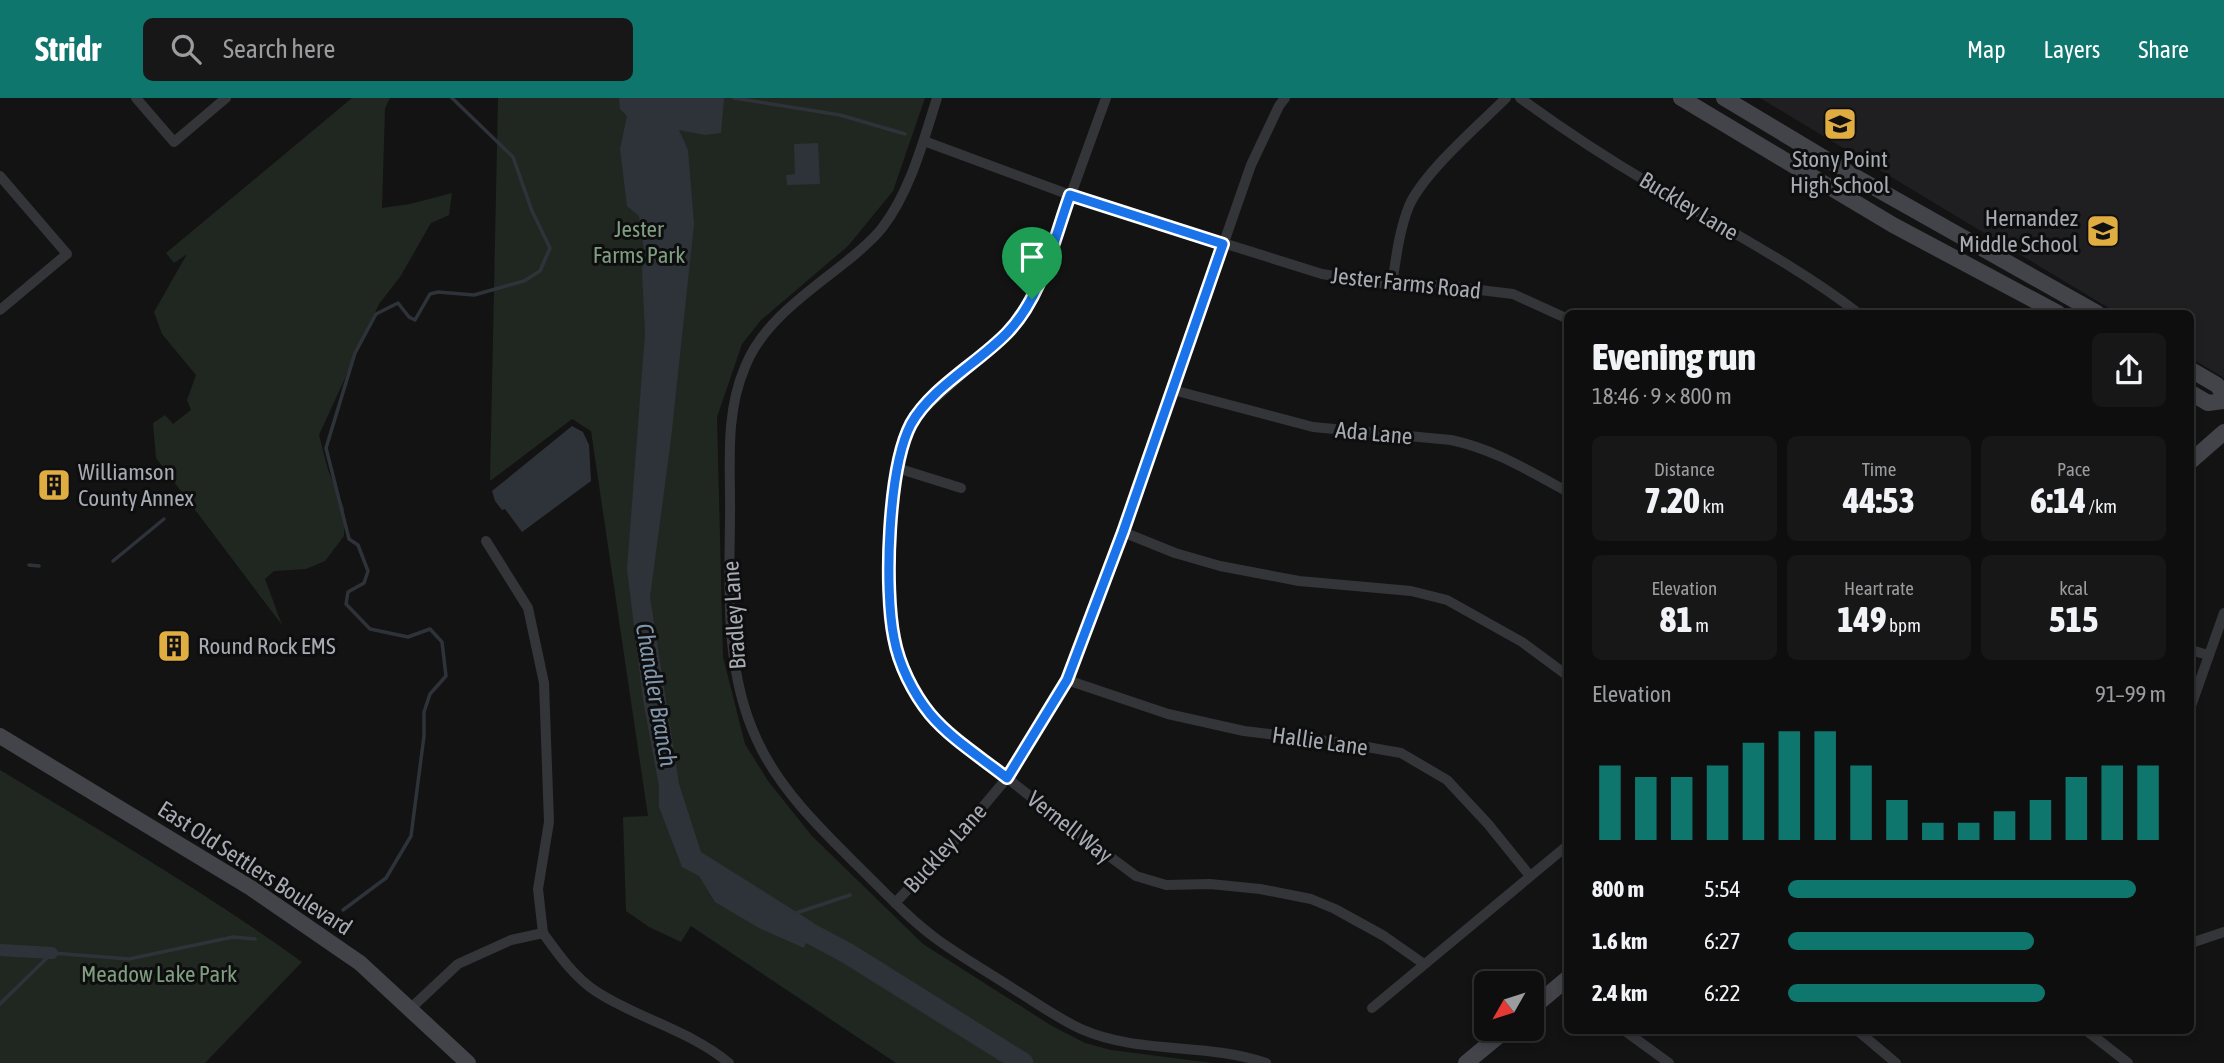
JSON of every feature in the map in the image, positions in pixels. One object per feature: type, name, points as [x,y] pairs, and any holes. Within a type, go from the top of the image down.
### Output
[{"type":"street","points":[[136,98],[174,142],[226,98]]},
{"type":"street","name":"Bradley Lane","points":[[937,98],[924,141],[900,197],[882,228],[865,246],[765,332],[746,364],[738,386],[729,433],[729,588],[734,658],[749,720],[757,740],[791,794],[895,903],[952,950],[1080,1029],[1110,1040],[1229,1052],[1266,1063]]},
{"type":"street","name":"Vernell Way","points":[[1106,98],[1046,263],[1024,313],[1007,334],[922,410],[912,422],[904,440],[897,468],[889,539],[891,620],[900,660],[919,698],[939,724],[1136,876],[1166,885],[1210,884],[1260,889],[1311,899],[1384,936],[1424,964]]},
{"type":"street","name":"Buckley Lane","points":[[895,903],[955,840],[1007,778],[1067,680],[1123,532],[1251,165],[1285,98]]},
{"type":"street","points":[[1392,285],[1399,236],[1410,204],[1438,166],[1506,98]]},
{"type":"street","name":"Buckley Lane","points":[[1520,98],[1648,183],[1827,289],[1854,310]]},
{"type":"street","points":[[1681,98],[1893,225],[2052,310]]},
{"type":"street","points":[[1724,98],[1861,180],[2092,310]]},
{"type":"street","name":"Jester Farms Road","points":[[924,141],[1070,195],[1322,274],[1392,285],[1438,285],[1513,294],[1564,317]]},
{"type":"street","points":[[0,176],[67,254],[0,310]]},
{"type":"street","points":[[2194,372],[2217,385],[2224,395]]},
{"type":"street","name":"Ada Lane","points":[[1173,390],[1313,427],[1473,444],[1506,457],[1564,489]]},
{"type":"street","points":[[2194,395],[2208,403],[2224,401]]},
{"type":"street","points":[[2194,458],[2224,432]]},
{"type":"street","points":[[897,468],[961,488]]},
{"type":"street","points":[[1123,532],[1175,553],[1220,566],[1299,581],[1411,591],[1447,600],[1522,642],[1564,673]]},
{"type":"street","points":[[486,541],[528,608],[544,682],[549,822],[538,890],[543,933],[561,958],[594,990],[621,1006],[678,1030],[711,1048],[729,1063]]},
{"type":"street","points":[[2194,697],[2224,613]]},
{"type":"street","points":[[2194,651],[2208,655]]},
{"type":"street","name":"Hallie Lane","points":[[1067,680],[1168,714],[1244,731],[1401,753],[1447,780],[1488,824],[1530,876]]},
{"type":"street","name":"East Old Settlers Boulevard","points":[[0,736],[251,888],[360,963],[468,1063]]},
{"type":"street","points":[[1372,1008],[1564,848]]},
{"type":"street","points":[[2194,942],[2224,932]]},
{"type":"street","points":[[410,1009],[458,964],[511,940],[543,933]]},
{"type":"street","points":[[1544,998],[1564,981]]},
{"type":"street","points":[[1629,1034],[1669,1063]]},
{"type":"street","points":[[1862,1034],[1896,1063]]},
{"type":"street","points":[[2091,1034],[2128,1063]]},
{"type":"street","points":[[1466,1063],[1493,1041]]},
{"type":"shaded area","name":"Hernandez Middle School","points":[[1760,98],[2224,98],[2224,378],[2194,360],[2194,310],[2112,310]]},
{"type":"green space","points":[[352,98],[390,98],[385,108],[382,208],[452,193],[449,215],[431,223],[400,277],[379,304],[319,435],[328,470],[344,508],[344,536],[325,561],[306,569],[274,571],[265,579],[282,625],[156,458],[153,423],[165,415],[173,424],[191,410],[187,400],[196,375],[162,334],[154,312],[187,254],[174,263],[166,253]]},
{"type":"green space","name":"Jester Farms Park","points":[[498,98],[925,98],[893,191],[848,246],[761,320],[742,344],[717,417],[723,657],[745,744],[768,781],[812,836],[923,944],[1052,1026],[1085,1043],[1111,1050],[1213,1063],[896,1063],[691,926],[681,942],[649,927],[626,911],[623,817],[648,816],[591,431],[572,419],[490,481]]},
{"type":"green space","name":"Meadow Lake Park","points":[[0,770],[191,887],[302,962],[205,1063],[0,1063]]},
{"type":"water","points":[[619,98],[724,98],[721,133],[705,135],[679,130],[688,150],[694,224],[671,439],[650,597],[679,784],[701,852],[814,923],[804,948],[759,928],[715,902],[699,876],[682,867],[659,807],[659,786],[643,700],[627,569],[645,334],[642,269],[645,258],[639,216],[627,206],[620,149],[627,116],[620,109]]},
{"type":"water","points":[[818,143],[820,184],[787,185],[786,175],[795,174],[794,144]]},
{"type":"water","points":[[572,426],[583,432],[589,445],[591,481],[522,532],[505,509],[502,510],[495,501],[492,491]]},
{"type":"waterway","points":[[343,910],[386,878],[411,836],[424,736],[424,712],[430,694],[446,676],[442,642],[430,629],[408,637],[370,629],[346,604],[348,592],[364,583],[368,571],[358,545],[349,539],[326,448],[355,353],[376,314],[398,303],[409,317],[415,320],[430,294],[438,292],[474,295],[524,281],[540,271],[550,248],[532,211],[513,157],[452,98]]},
{"type":"waterway","points":[[734,98],[840,115],[905,134]]},
{"type":"waterway","points":[[113,561],[164,519]]},
{"type":"waterway","points":[[29,565],[39,566]]},
{"type":"waterway","points":[[796,913],[850,895]]},
{"type":"waterway","name":"Chandler Branch","points":[[785,920],[847,953],[1023,1063]]},
{"type":"waterway","points":[[0,1004],[52,953],[129,959],[233,937],[255,939]]},
{"type":"waterway","points":[[0,950],[52,953]]},
{"type":"place","name":"Stony Point High School","points":[[1840,124]]},
{"type":"place","name":"Hernandez Middle School","points":[[2103,231]]},
{"type":"place","name":"Williamson County Annex","points":[[54,485]]},
{"type":"place","name":"Round Rock EMS","points":[[174,646]]},
{"type":"route","points":[[1070,195],[1223,244],[1123,532],[1067,680],[1007,778],[939,724],[929,713],[908,678],[894,640],[891,620],[889,539],[899,456],[912,422],[944,387],[1007,334],[1032,299],[1070,195]]}]
